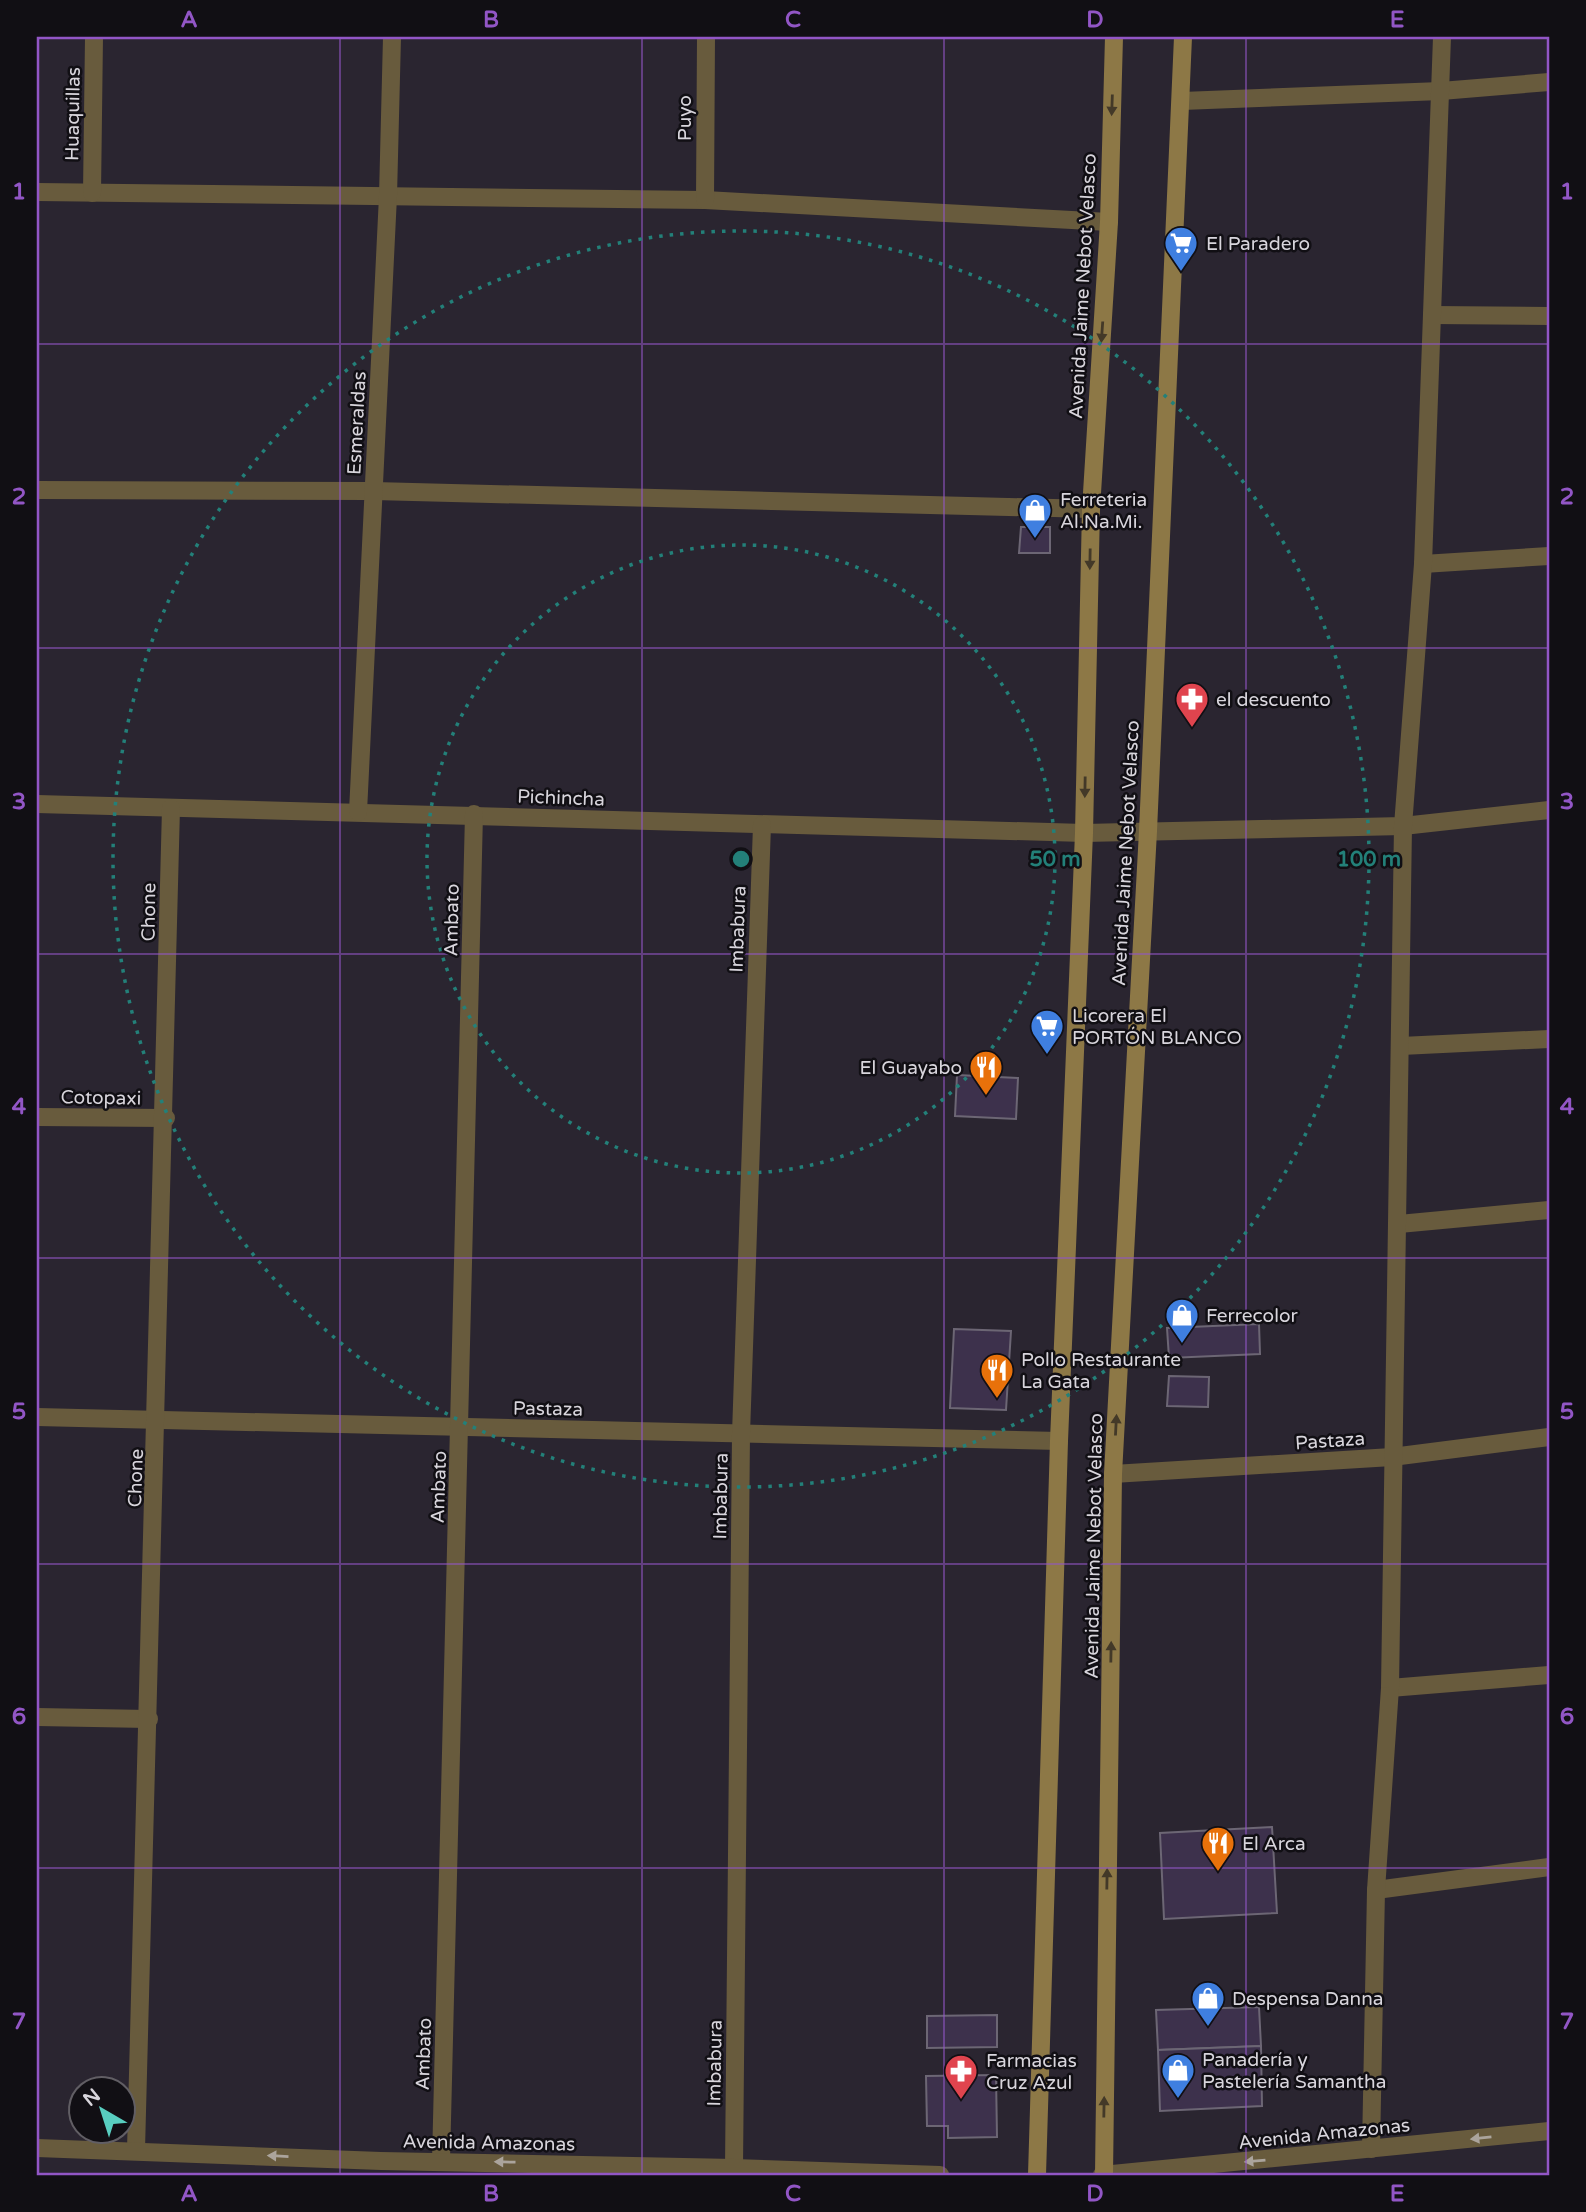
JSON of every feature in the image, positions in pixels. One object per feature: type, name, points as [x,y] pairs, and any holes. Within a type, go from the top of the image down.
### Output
[{"type":"main road","name":"Avenida Jaime Nebot Velasco","points":[[1037,2175],[1059,1441],[1084,833],[1091,509],[1109,222],[1114,37]]},
{"type":"main road","name":"Avenida Jaime Nebot Velasco","points":[[1103,2175],[1113,1474],[1148,831],[1183,37]]},
{"type":"street","name":"Huaquillas","points":[[92,193],[94,37]]},
{"type":"street","name":"Esmeraldas","points":[[358,812],[388,196],[392,37]]},
{"type":"street","name":"Puyo","points":[[705,200],[706,37]]},
{"type":"street","points":[[1371,2150],[1376,1890],[1390,1688],[1403,825],[1423,564],[1442,37]]},
{"type":"street","points":[[1182,101],[1441,91],[1549,82]]},
{"type":"street","points":[[37,192],[705,200],[1109,222]]},
{"type":"street","points":[[1432,315],[1549,316]]},
{"type":"street","points":[[37,490],[374,491],[1091,509]]},
{"type":"street","points":[[1423,564],[1549,556]]},
{"type":"street","name":"Pichincha","points":[[37,804],[474,814],[1084,833],[1403,825],[1549,810]]},
{"type":"street","name":"Chone","points":[[136,2150],[166,1118],[171,808]]},
{"type":"street","name":"Ambato","points":[[441,2161],[474,814]]},
{"type":"street","name":"Imbabura","points":[[734,2168],[741,1433],[762,825]]},
{"type":"street","points":[[1401,1046],[1549,1039]]},
{"type":"street","name":"Cotopaxi","points":[[37,1117],[166,1118]]},
{"type":"street","points":[[1399,1224],[1549,1210]]},
{"type":"street","name":"Pastaza","points":[[37,1417],[1059,1441]]},
{"type":"street","name":"Pastaza","points":[[1113,1474],[1392,1457],[1549,1437]]},
{"type":"street","points":[[1390,1688],[1549,1675]]},
{"type":"street","points":[[37,1717],[149,1719]]},
{"type":"street","points":[[1376,1890],[1549,1867]]},
{"type":"street","name":"Avenida Amazonas","points":[[1103,2175],[1549,2131]]},
{"type":"street","name":"Avenida Amazonas","points":[[37,2148],[136,2150],[381,2168],[441,2161],[940,2175]]},
{"type":"building","name":"Ferreteria Al.Na.Mi.","points":[[1021,527],[1050,527],[1050,553],[1019,553]]},
{"type":"building","name":"El Guayabo","points":[[957,1075],[1018,1078],[1016,1119],[955,1116]]},
{"type":"building","points":[[1259,1324],[1260,1354],[1169,1358],[1167,1328]]},
{"type":"building","points":[[954,1329],[1011,1331],[1006,1410],[950,1408]]},
{"type":"building","points":[[1169,1376],[1209,1377],[1208,1407],[1167,1406]]},
{"type":"building","name":"El Arca","points":[[1272,1827],[1277,1913],[1164,1919],[1160,1833]]},
{"type":"building","name":"Despensa Danna","points":[[1259,2007],[1261,2046],[1158,2050],[1156,2010]]},
{"type":"building","points":[[997,2015],[997,2047],[927,2048],[927,2016]]},
{"type":"building","points":[[1261,2046],[1262,2106],[1160,2111],[1158,2050]]},
{"type":"building","name":"Farmacias Cruz Azul","points":[[996,2075],[997,2137],[948,2138],[948,2126],[927,2126],[926,2076]]},
{"type":"place","name":"El Paradero","points":[[1181,273]]},
{"type":"place","name":"Ferreteria Al.Na.Mi.","points":[[1035,540]]},
{"type":"place","name":"el descuento","points":[[1192,729]]},
{"type":"place","name":"Licorera El PORTÓN BLANCO","points":[[1047,1056]]},
{"type":"place","name":"El Guayabo","points":[[986,1097]]},
{"type":"place","name":"Ferrecolor","points":[[1182,1345]]},
{"type":"place","name":"Pollo Restaurante La Gata","points":[[997,1400]]},
{"type":"place","name":"El Arca","points":[[1218,1873]]},
{"type":"place","name":"Despensa Danna","points":[[1208,2028]]},
{"type":"place","name":"Panadería y Pastelería Samantha","points":[[1178,2100]]},
{"type":"place","name":"Farmacias Cruz Azul","points":[[961,2101]]}]
